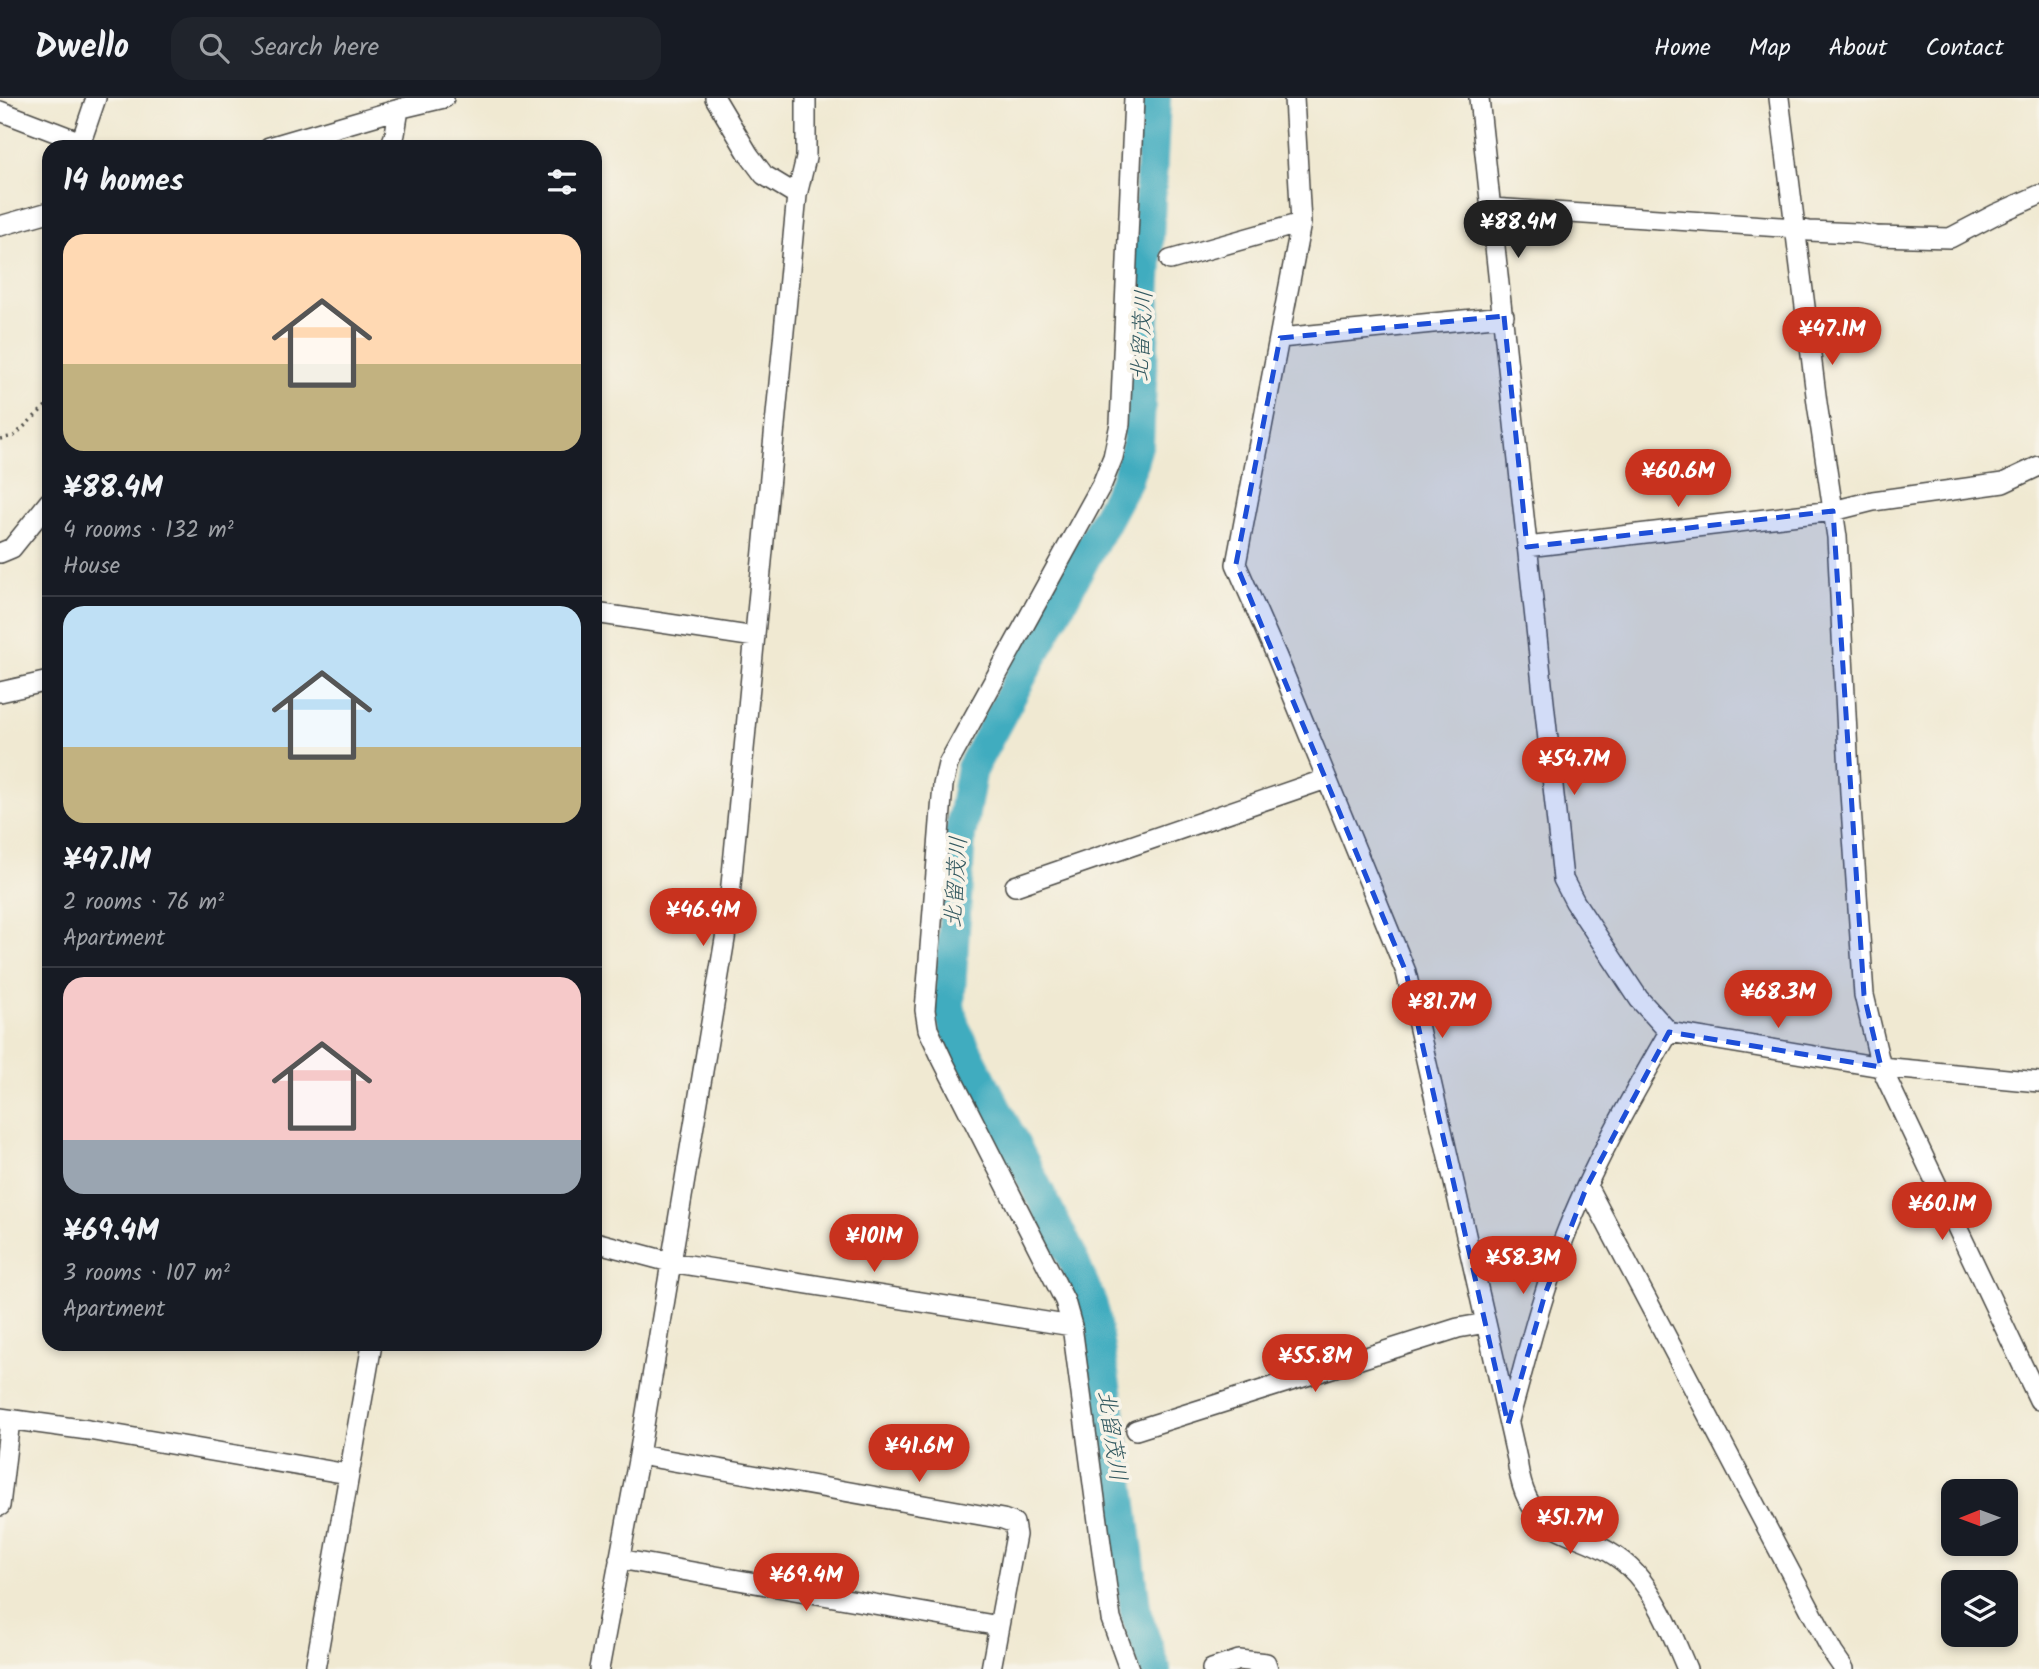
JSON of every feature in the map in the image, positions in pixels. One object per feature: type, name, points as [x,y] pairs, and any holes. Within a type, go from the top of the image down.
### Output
[{"type":"street","points":[[82,140],[96,98]]},
{"type":"street","points":[[292,140],[410,104],[444,98]]},
{"type":"street","points":[[715,98],[749,155],[764,174],[797,195]]},
{"type":"street","points":[[599,1669],[639,1455],[727,926],[797,195],[806,158],[806,98]]},
{"type":"street","points":[[1129,1669],[1111,1619],[1072,1326],[1065,1301],[943,1061],[928,1029],[925,1010],[943,786],[948,764],[1102,484],[1113,457],[1120,424],[1134,98]]},
{"type":"street","points":[[1294,98],[1301,223],[1236,564],[1263,623],[1406,972],[1517,1459],[1519,1478],[1526,1498],[1541,1519],[1556,1529],[1596,1545],[1618,1558],[1636,1574],[1660,1608],[1687,1669]]},
{"type":"street","points":[[1479,98],[1563,879],[1575,902],[1639,999],[1669,1032],[1881,1067],[2039,1082]]},
{"type":"street","points":[[1779,98],[1816,403],[1837,537],[1864,995],[1881,1067],[2039,1400]]},
{"type":"street","points":[[391,140],[410,104]]},
{"type":"street","points":[[0,111],[76,140]]},
{"type":"street","points":[[1492,208],[1876,236],[1950,238],[2039,195]]},
{"type":"street","points":[[0,226],[42,214]]},
{"type":"street","points":[[1170,260],[1301,223]]},
{"type":"street","points":[[1280,338],[1504,316]]},
{"type":"street","points":[[1527,547],[1833,510],[1873,501],[2003,482],[2039,466]]},
{"type":"street","points":[[0,553],[12,548],[42,511]]},
{"type":"street","points":[[602,614],[755,637]]},
{"type":"street","points":[[0,692],[42,683]]},
{"type":"street","points":[[1015,887],[1326,779]]},
{"type":"street","points":[[1508,1424],[1563,1241],[1617,1122],[1669,1032]]},
{"type":"street","points":[[1587,1186],[1833,1653],[1844,1669]]},
{"type":"street","points":[[602,1244],[670,1262],[1072,1326]]},
{"type":"street","points":[[1136,1430],[1458,1328],[1486,1323]]},
{"type":"street","points":[[315,1669],[371,1351]]},
{"type":"street","points":[[0,1506],[5,1419],[88,1430],[348,1474]]},
{"type":"street","points":[[639,1455],[990,1516],[1014,1523],[1016,1535],[991,1669]]},
{"type":"street","points":[[619,1559],[999,1626]]},
{"type":"street","points":[[1212,1669],[1239,1660],[1266,1663],[1268,1669]]},
{"type":"path","points":[[0,439],[14,436],[42,410]]},
{"type":"highlighted area","points":[[1504,316],[1527,547],[1833,511],[1864,995],[1881,1067],[1669,1032],[1587,1186],[1545,1294],[1508,1424],[1406,972],[1236,564],[1280,338]]},
{"type":"waterway","name":"北留茂川","points":[[1155,98],[1138,442],[1127,479],[972,768],[960,836],[949,1006],[954,1027],[1070,1253],[1092,1306],[1113,1434],[1136,1615],[1155,1669]]}]
